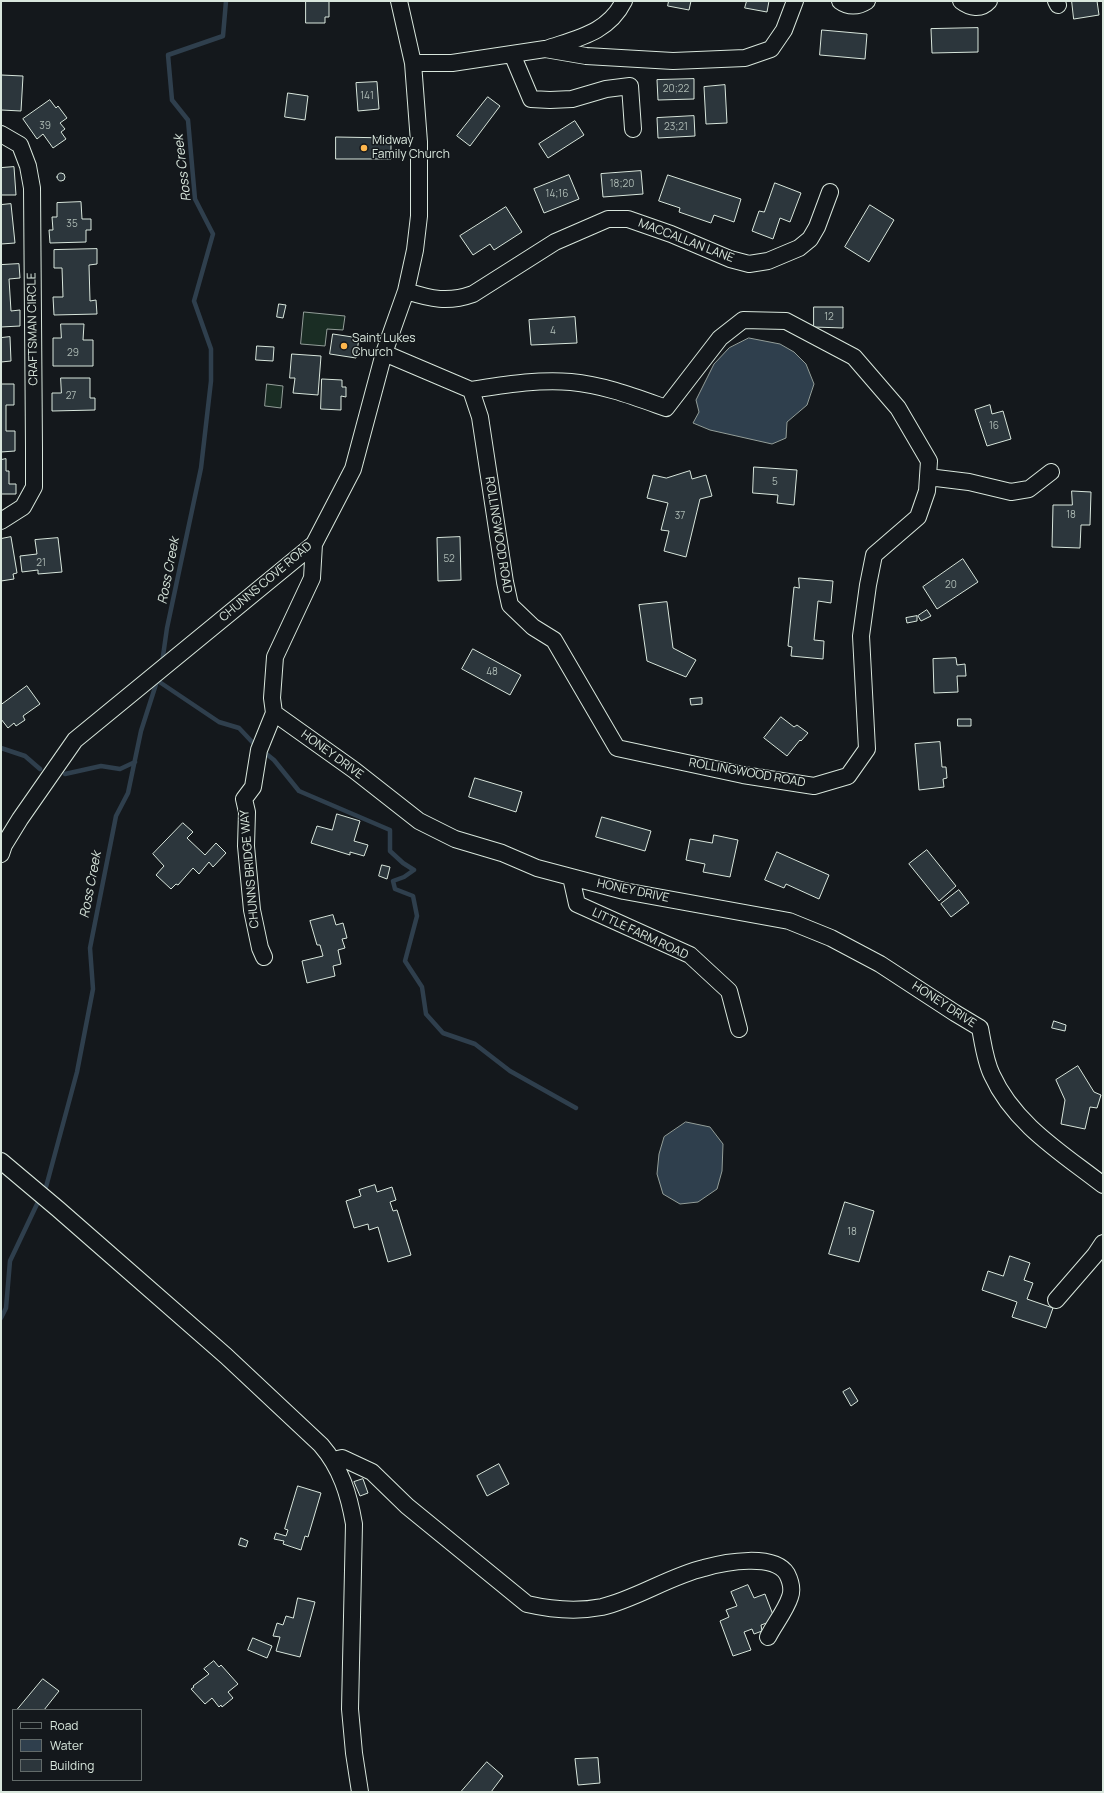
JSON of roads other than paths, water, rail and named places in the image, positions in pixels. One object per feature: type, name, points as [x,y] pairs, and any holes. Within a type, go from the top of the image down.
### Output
[{"type":"street","name":"CHUNNS COVE ROAD","points":[[2,848],[75,740],[314,544],[353,470],[384,353],[406,291],[415,250],[419,216],[419,142],[413,63],[399,1]]},
{"type":"street","points":[[413,63],[452,63],[545,49],[588,35],[606,25],[619,10],[624,1]]},
{"type":"street","points":[[545,49],[586,56],[673,61],[745,58],[771,49],[784,30],[795,1]]},
{"type":"street","points":[[840,1],[850,6],[858,5],[867,1]]},
{"type":"street","points":[[961,1],[965,4],[976,7],[982,7],[989,1]]},
{"type":"street","points":[[512,54],[531,99],[572,99],[606,89],[630,86],[633,130]]},
{"type":"street","name":"CRAFTSMAN CIRCLE","points":[[1,134],[20,145],[28,166],[32,188],[34,487],[23,507],[1,521]]},
{"type":"street","name":"MACCALLAN LANE","points":[[406,291],[432,299],[462,298],[473,294],[555,242],[608,219],[628,219],[671,234],[730,259],[749,264],[768,261],[799,248],[810,239],[817,227],[830,192]]},
{"type":"street","name":"ROLLINGWOOD ROAD","points":[[743,320],[786,321],[854,357],[898,408],[929,461],[928,477],[927,491],[918,517],[874,555],[861,636],[867,749],[848,776],[814,786],[743,775],[617,748],[554,640],[533,627],[510,605],[505,582],[480,417],[471,390],[521,382],[572,382],[614,391],[666,408],[720,338],[743,320]]},
{"type":"street","points":[[384,353],[471,390]]},
{"type":"street","points":[[928,477],[969,482],[1011,492],[1029,489],[1051,472]]},
{"type":"street","points":[[274,713],[272,698],[275,657],[312,578],[314,544]]},
{"type":"street","name":"HONEY DRIVE","points":[[274,713],[354,770],[419,821],[455,839],[502,853],[537,868],[624,891],[789,921],[831,938],[880,964],[980,1028],[991,1074],[1009,1106],[1042,1138],[1103,1185]]},
{"type":"street","name":"CHUNNS BRIDGE WAY","points":[[264,957],[260,948],[252,910],[246,846],[247,812],[244,799],[253,787],[259,750],[274,713]]},
{"type":"street","name":"LITTLE FARM ROAD","points":[[571,877],[577,904],[690,955],[729,992],[739,1029]]},
{"type":"street","points":[[1,1161],[64,1214],[226,1356],[321,1445],[332,1460],[350,1499],[354,1524],[350,1709],[354,1753],[360,1792]]},
{"type":"street","points":[[1056,1300],[1096,1255],[1103,1243]]},
{"type":"street","points":[[332,1460],[342,1458],[372,1472],[407,1506],[527,1604],[551,1610],[574,1611],[603,1606],[703,1568],[737,1562],[764,1562],[783,1569],[792,1582],[790,1597],[768,1637]]},
{"type":"water","points":[[749,338],[780,344],[794,352],[806,364],[814,384],[807,405],[787,422],[786,438],[772,444],[710,430],[693,423],[699,412],[696,400],[714,364],[729,348]]},
{"type":"water","points":[[686,1122],[710,1127],[723,1144],[722,1171],[717,1189],[698,1202],[680,1204],[663,1194],[657,1174],[659,1154],[664,1137]]},
{"type":"waterway","name":"Ross Creek","points":[[162,663],[167,628],[201,468],[211,381],[211,349],[194,301],[213,234],[195,199],[188,120],[172,100],[168,55],[223,36],[226,1]]},
{"type":"waterway","name":"Ross Creek","points":[[46,1187],[77,1072],[93,989],[90,948],[116,816],[128,793],[141,731],[158,678]]},
{"type":"waterway","points":[[158,681],[219,722],[239,728],[255,745]]},
{"type":"waterway","points":[[1,748],[25,756],[40,769]]},
{"type":"waterway","points":[[264,752],[274,760],[299,791],[390,830],[390,851],[403,863],[414,870],[404,877],[393,881],[395,889],[413,896],[417,916],[405,961],[422,987],[426,1014],[443,1033],[475,1044],[510,1071],[576,1108]]},
{"type":"waterway","points":[[65,774],[101,766],[120,769],[135,762]]},
{"type":"waterway","name":"Ross Creek","points":[[1,1318],[6,1308],[10,1261],[38,1202]]},
{"type":"place","name":"Midway Family Church","points":[[364,148]]},
{"type":"place","name":"Saint Lukes Church","points":[[344,346]]}]
